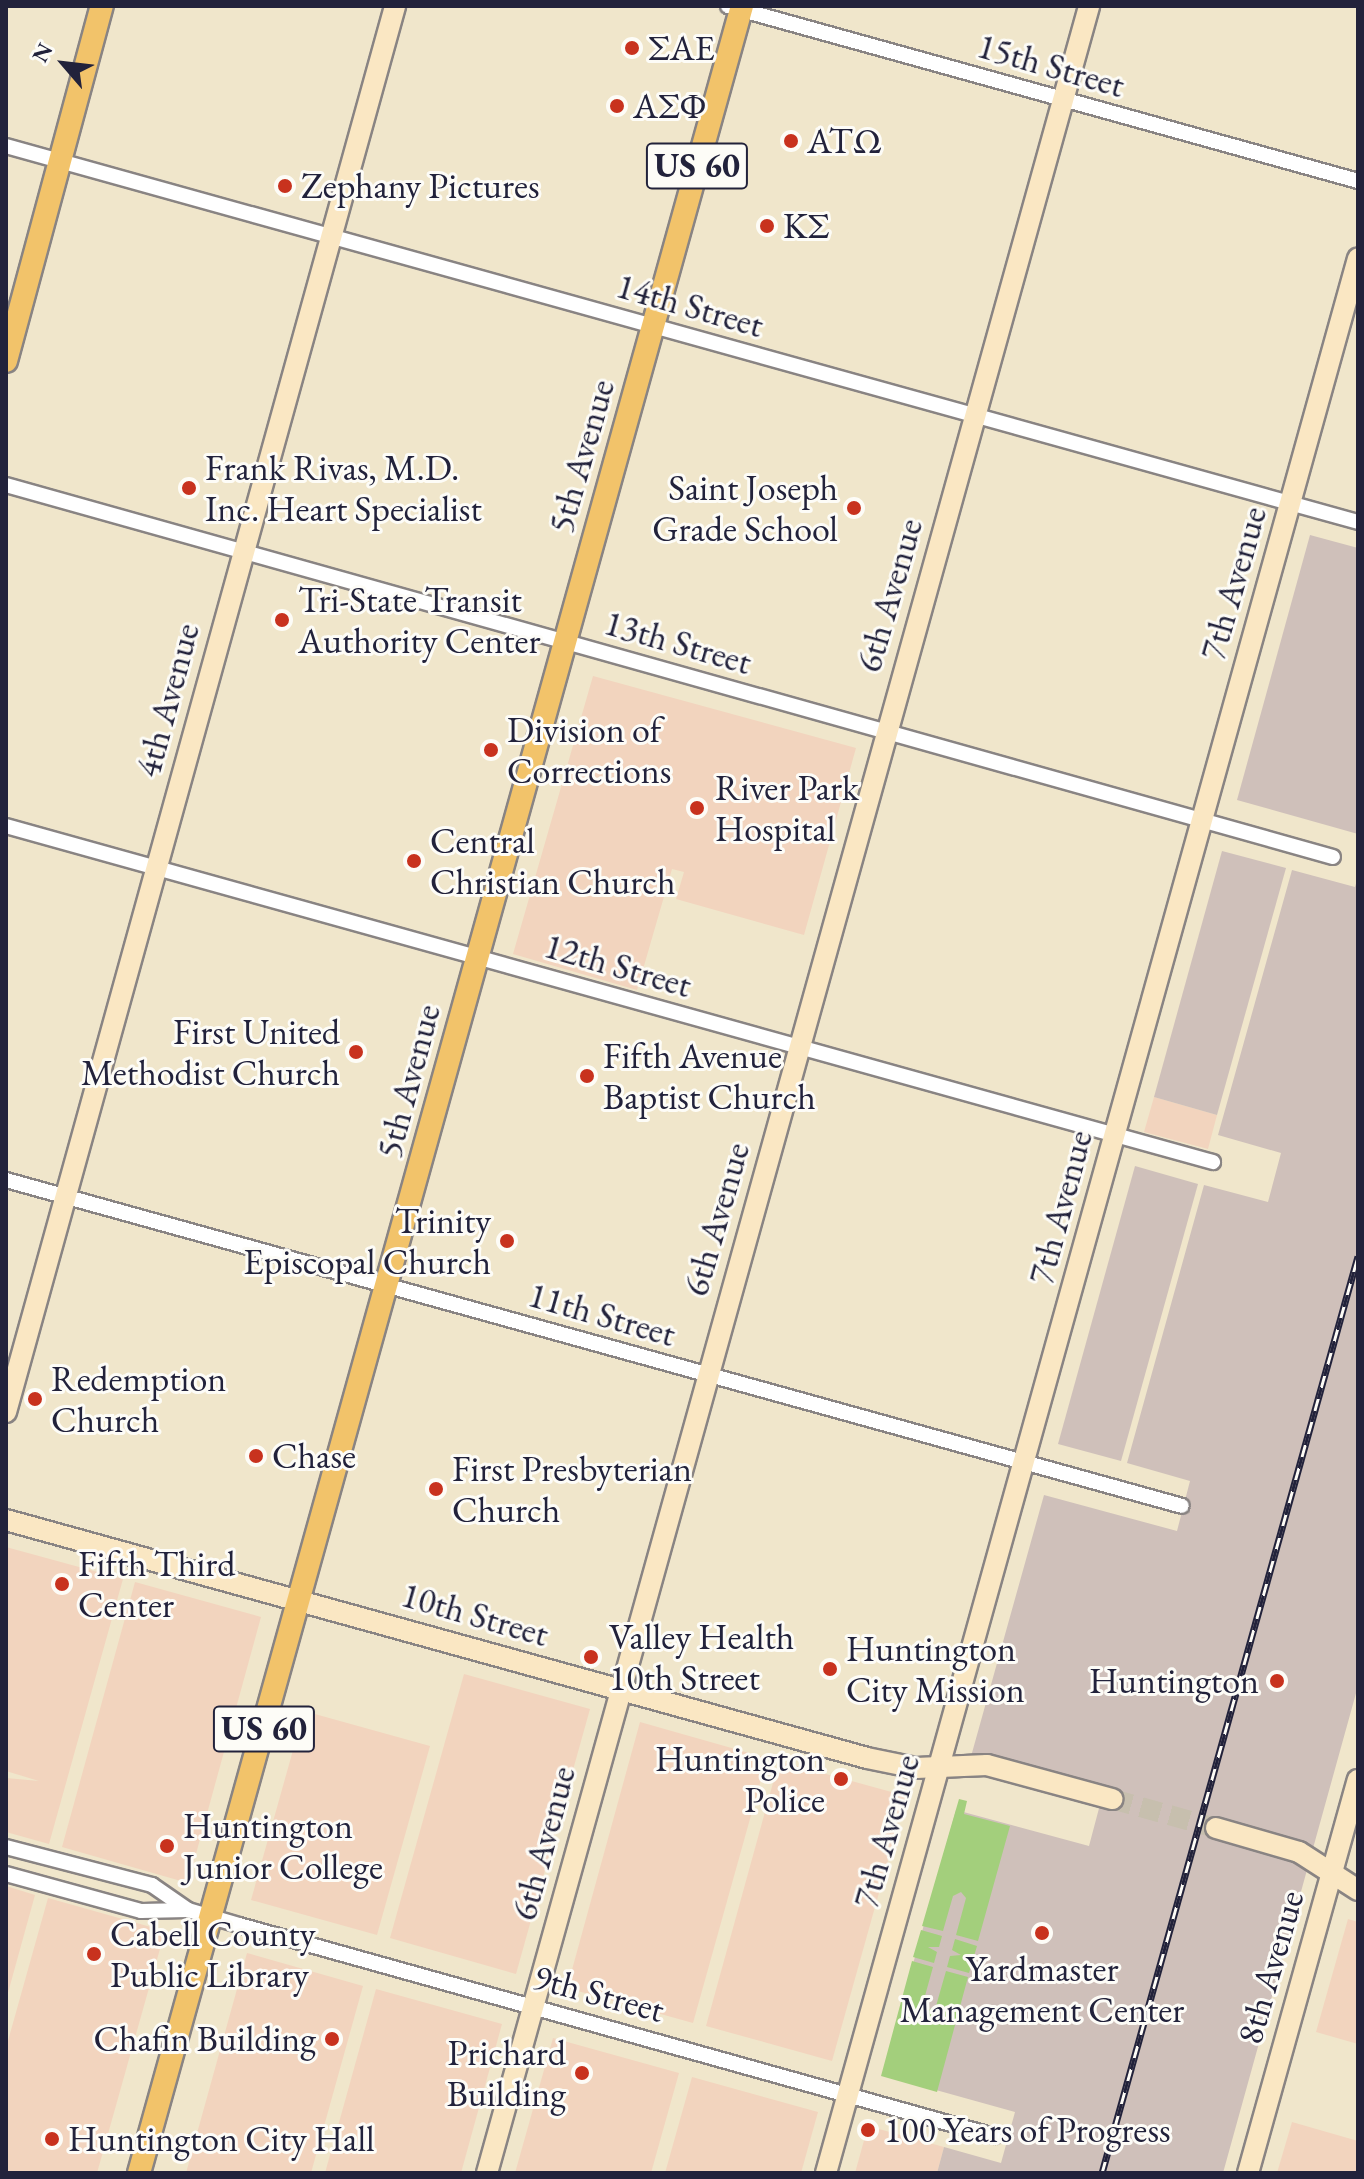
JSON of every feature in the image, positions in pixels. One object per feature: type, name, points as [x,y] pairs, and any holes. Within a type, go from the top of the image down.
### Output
[{"type":"main road","points":[[6,361],[102,6]]},
{"type":"main road","name":"5th Avenue","points":[[139,2173],[653,326],[737,7]]},
{"type":"street","name":"4th Avenue","points":[[6,1412],[395,6]]},
{"type":"street","name":"6th Avenue","points":[[487,2173],[1089,6]]},
{"type":"street","name":"15th Street","points":[[737,7],[1358,181]]},
{"type":"street","name":"14th Street","points":[[6,146],[1358,522]]},
{"type":"street","name":"7th Avenue","points":[[826,2173],[1358,259]]},
{"type":"street","name":"13th Street","points":[[6,485],[1333,857]]},
{"type":"street","name":"12th Street","points":[[6,826],[1213,1162]]},
{"type":"street","name":"11th Street","points":[[6,1180],[1182,1506]]},
{"type":"street","name":"10th Street","points":[[6,1520],[903,1767],[987,1765],[1112,1799]]},
{"type":"street","name":"8th Avenue","points":[[1248,2173],[1358,1780]]},
{"type":"street","points":[[1216,1828],[1286,1847],[1358,1890]]},
{"type":"street","name":"9th Street","points":[[6,1847],[152,1885],[188,1910],[211,1917],[994,2136]]},
{"type":"street","name":"9th Street","points":[[6,1874],[141,1911],[188,1910]]},
{"type":"shaded area","points":[[1310,535],[1358,548],[1358,834],[1237,800]]},
{"type":"shaded area","name":"River Park Hospital","points":[[593,676],[856,748],[804,935],[676,899],[684,872],[672,869],[637,990],[513,954]]},
{"type":"shaded area","points":[[1222,851],[1286,868],[1217,1115],[1154,1097]]},
{"type":"shaded area","points":[[1292,870],[1355,887],[1358,877],[1358,1686],[1223,2173],[937,2173],[944,2147],[1001,2163],[1015,2112],[882,2075],[956,1810],[1089,1846],[1102,1797],[970,1760],[1044,1495],[1177,1531],[1190,1481],[1127,1463],[1204,1185],[1268,1202],[1281,1153],[1218,1135]]},
{"type":"shaded area","points":[[1154,1097],[1217,1115],[1208,1149],[1144,1132]]},
{"type":"shaded area","points":[[1135,1166],[1198,1184],[1121,1461],[1058,1444]]},
{"type":"shaded area","points":[[6,1547],[123,1579],[49,1844],[6,1832],[6,1778],[39,1781],[6,1771]]},
{"type":"shaded area","points":[[135,1582],[261,1617],[188,1883],[62,1847]]},
{"type":"shaded area","points":[[464,1674],[590,1709],[516,1974],[390,1938]]},
{"type":"shaded area","points":[[304,1711],[430,1746],[377,1935],[251,1900]]},
{"type":"shaded area","points":[[640,1722],[767,1758],[693,2023],[567,1988]]},
{"type":"shaded area","points":[[779,1761],[906,1796],[832,2061],[706,2026]]},
{"type":"shaded area","points":[[6,1886],[35,1895],[6,2000]]},
{"type":"shaded area","points":[[48,1898],[165,1931],[97,2173],[6,2172],[6,2048]]},
{"type":"shaded area","points":[[1348,1919],[1358,1922],[1358,2044],[1316,2032]]},
{"type":"shaded area","points":[[247,1953],[363,1986],[311,2173],[186,2173]]},
{"type":"shaded area","points":[[376,1989],[502,2024],[461,2173],[325,2173]]},
{"type":"shaded area","points":[[553,2038],[679,2073],[651,2173],[515,2173]]},
{"type":"shaded area","points":[[692,2077],[818,2112],[801,2173],[665,2173]]},
{"type":"shaded area","points":[[1292,2122],[1358,2141],[1358,2173],[1277,2173]]},
{"type":"shaded area","points":[[868,2126],[944,2147],[937,2173],[855,2173]]},
{"type":"green space","points":[[959,1799],[967,1801],[964,1814],[1010,1826],[978,1941],[956,1935],[966,1898],[961,1892],[953,1896],[943,1931],[922,1926]]},
{"type":"green space","points":[[921,1930],[942,1936],[939,1947],[928,1947],[937,1952],[934,1963],[913,1957]]},
{"type":"green space","points":[[955,1939],[977,1946],[969,1973],[947,1967],[950,1956],[961,1955],[952,1950]]},
{"type":"green space","points":[[912,1961],[933,1967],[923,2003],[928,2010],[936,2006],[946,1971],[968,1977],[937,2092],[881,2076]]},
{"type":"tunnel","points":[[1112,1799],[1216,1828]]},
{"type":"railway","points":[[1102,2173],[1358,1256]]},
{"type":"place","name":"ΣΑΕ","points":[[632,48]]},
{"type":"place","name":"AΣΦ","points":[[617,106]]},
{"type":"place","name":"ATΩ","points":[[791,141]]},
{"type":"place","name":"Zephany Pictures","points":[[285,186]]},
{"type":"place","name":"KΣ","points":[[767,226]]},
{"type":"place","name":"Frank Rivas, M.D. Inc. Heart Specialist","points":[[189,488]]},
{"type":"place","name":"Saint Joseph Grade School","points":[[854,508]]},
{"type":"place","name":"Tri-State Transit Authority Center","points":[[282,620]]},
{"type":"place","name":"Division of Corrections","points":[[491,750]]},
{"type":"place","name":"River Park Hospital","points":[[697,808]]},
{"type":"place","name":"Central Christian Church","points":[[414,861]]},
{"type":"place","name":"First United Methodist Church","points":[[356,1052]]},
{"type":"place","name":"Fifth Avenue Baptist Church","points":[[587,1076]]},
{"type":"place","name":"Trinity Episcopal Church","points":[[507,1241]]},
{"type":"place","name":"Redemption Church","points":[[35,1399]]},
{"type":"place","name":"Chase","points":[[256,1456]]},
{"type":"place","name":"First Presbyterian Church","points":[[436,1489]]},
{"type":"place","name":"Fifth Third Center","points":[[62,1584]]},
{"type":"place","name":"Valley Health 10th Street","points":[[591,1657]]},
{"type":"place","name":"Huntington City Mission","points":[[830,1669]]},
{"type":"place","name":"Huntington","points":[[1277,1681]]},
{"type":"place","name":"Huntington Police","points":[[841,1779]]},
{"type":"place","name":"Huntington Junior College","points":[[167,1846]]},
{"type":"place","name":"Yardmaster Management Center","points":[[1042,1933]]},
{"type":"place","name":"Cabell County Public Library","points":[[94,1954]]},
{"type":"place","name":"Chafin Building","points":[[332,2039]]},
{"type":"place","name":"Prichard Building","points":[[582,2073]]},
{"type":"place","name":"100 Years of Progress","points":[[868,2130]]},
{"type":"place","name":"Huntington City Hall","points":[[52,2139]]}]
